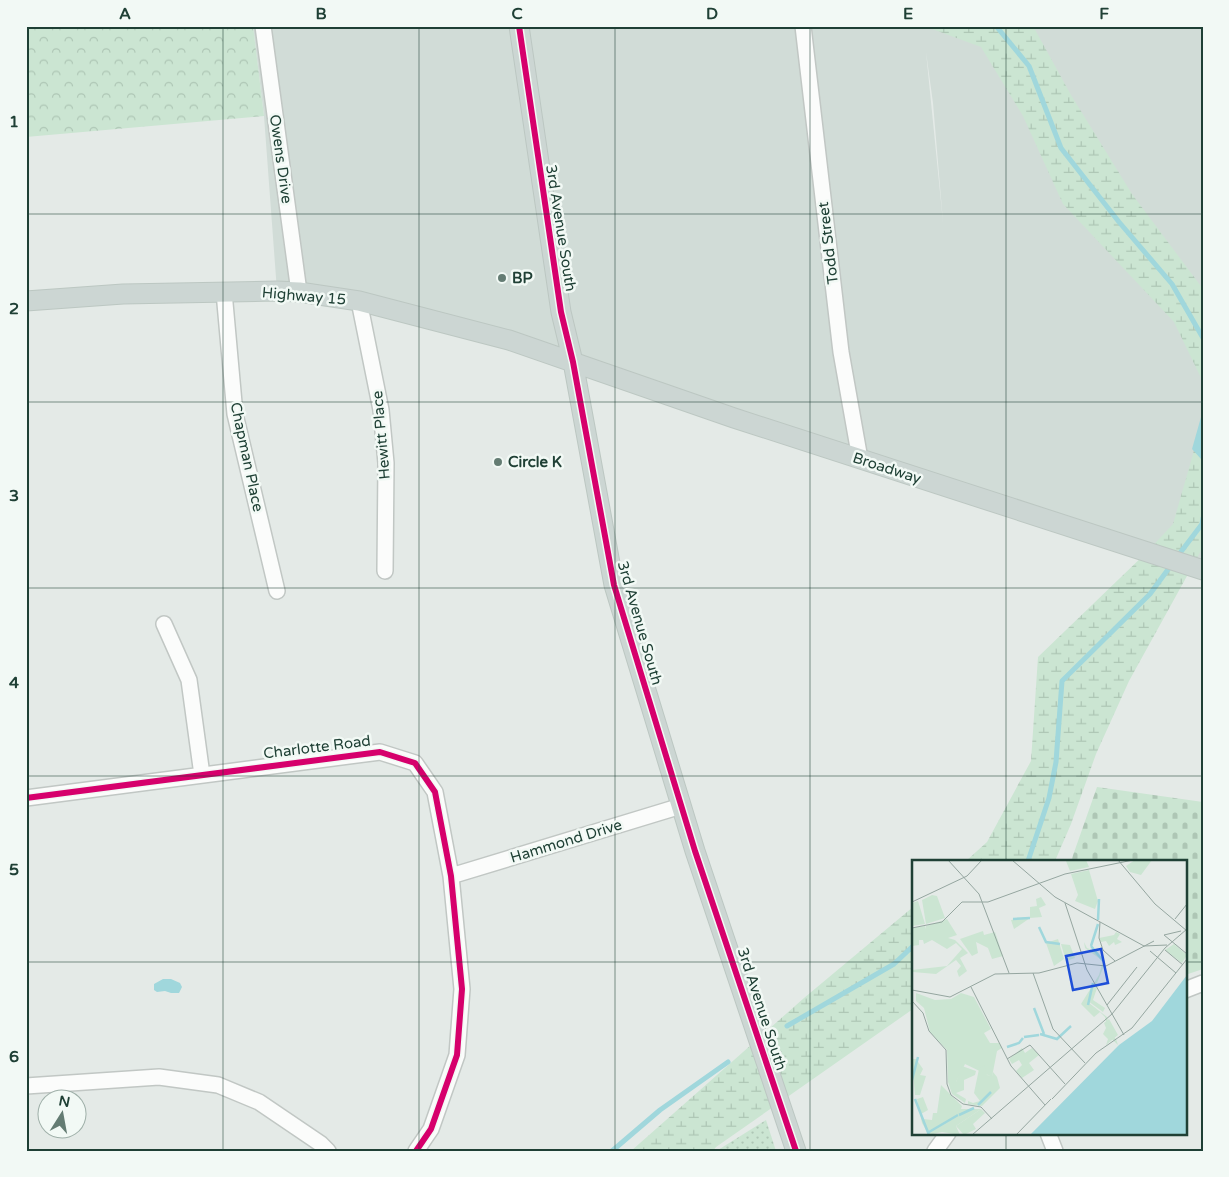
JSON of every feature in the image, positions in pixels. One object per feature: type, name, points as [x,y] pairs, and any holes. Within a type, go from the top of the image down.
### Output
[{"type":"main road","name":"3rd Avenue South","points":[[519,26],[561,312],[573,362],[614,585],[681,806],[796,1151]]},
{"type":"main road","name":"Highway 15","points":[[26,301],[123,294],[299,292],[359,301],[509,340],[573,362]]},
{"type":"main road","name":"Broadway","points":[[573,362],[734,418],[1203,570]]},
{"type":"street","name":"Owens Drive","points":[[263,26],[299,292]]},
{"type":"street","name":"Todd Street","points":[[803,26],[841,352],[860,459]]},
{"type":"street","name":"Chapman Place","points":[[224,292],[235,414],[277,591]]},
{"type":"street","name":"Hewitt Place","points":[[359,301],[381,410],[386,463],[385,571]]},
{"type":"street","points":[[164,624],[189,680],[202,774]]},
{"type":"street","name":"Charlotte Road","points":[[26,798],[380,752],[415,763],[435,792],[451,876],[462,989],[457,1055],[430,1129],[416,1151]]},
{"type":"street","name":"Hammond Drive","points":[[451,876],[681,806]]},
{"type":"street","points":[[1186,990],[1203,983]]},
{"type":"street","points":[[26,1086],[159,1077],[218,1085],[259,1102],[321,1144],[328,1151]]},
{"type":"street","points":[[935,1151],[947,1134]]},
{"type":"street","points":[[1048,1134],[1055,1151]]},
{"type":"shaded area","points":[[253,26],[1203,26],[1203,570],[573,362],[277,291],[264,116]],"holes":[[[926,52],[933,103],[943,222]]]},
{"type":"green space","points":[[26,26],[253,26],[264,116],[26,137]]},
{"type":"green space","points":[[924,26],[1033,26],[1071,95],[1132,194],[1203,289],[1203,382],[1174,322],[1063,204],[1023,116],[981,47]]},
{"type":"green space","points":[[1203,419],[1203,547],[1129,681],[1096,754],[1071,824],[1055,860],[967,860],[987,842],[1031,761],[1038,657],[1147,552],[1173,524]]},
{"type":"green space","points":[[1097,787],[1203,802],[1203,969],[1186,975],[1186,860],[1071,860]]},
{"type":"green space","points":[[912,908],[912,1010],[716,1147],[713,1151],[631,1151],[804,998]]},
{"type":"green space","points":[[766,1120],[776,1151],[718,1151],[718,1150]]},
{"type":"water","points":[[1203,410],[1203,459],[1201,459],[1192,449]]},
{"type":"water","points":[[163,979],[171,979],[180,983],[182,987],[179,993],[157,992],[154,990],[154,984]]},
{"type":"waterway","points":[[996,26],[1029,66],[1061,148],[1119,222],[1172,284],[1203,338]]},
{"type":"waterway","points":[[1177,557],[1202,524],[1203,518]]},
{"type":"waterway","points":[[1028,860],[1049,798],[1056,762],[1062,681],[1150,594],[1172,564]]},
{"type":"waterway","points":[[787,1026],[894,964],[912,947]]},
{"type":"waterway","points":[[612,1151],[660,1110],[728,1062]]},
{"type":"cycle path","points":[[519,26],[561,312],[573,362],[614,585],[695,851],[796,1151]]},
{"type":"cycle path","points":[[26,798],[380,752],[415,763],[435,792],[451,876],[462,989],[457,1055],[431,1129],[416,1151]]},
{"type":"place","name":"BP","points":[[502,278]]},
{"type":"place","name":"Circle K","points":[[498,462]]}]
